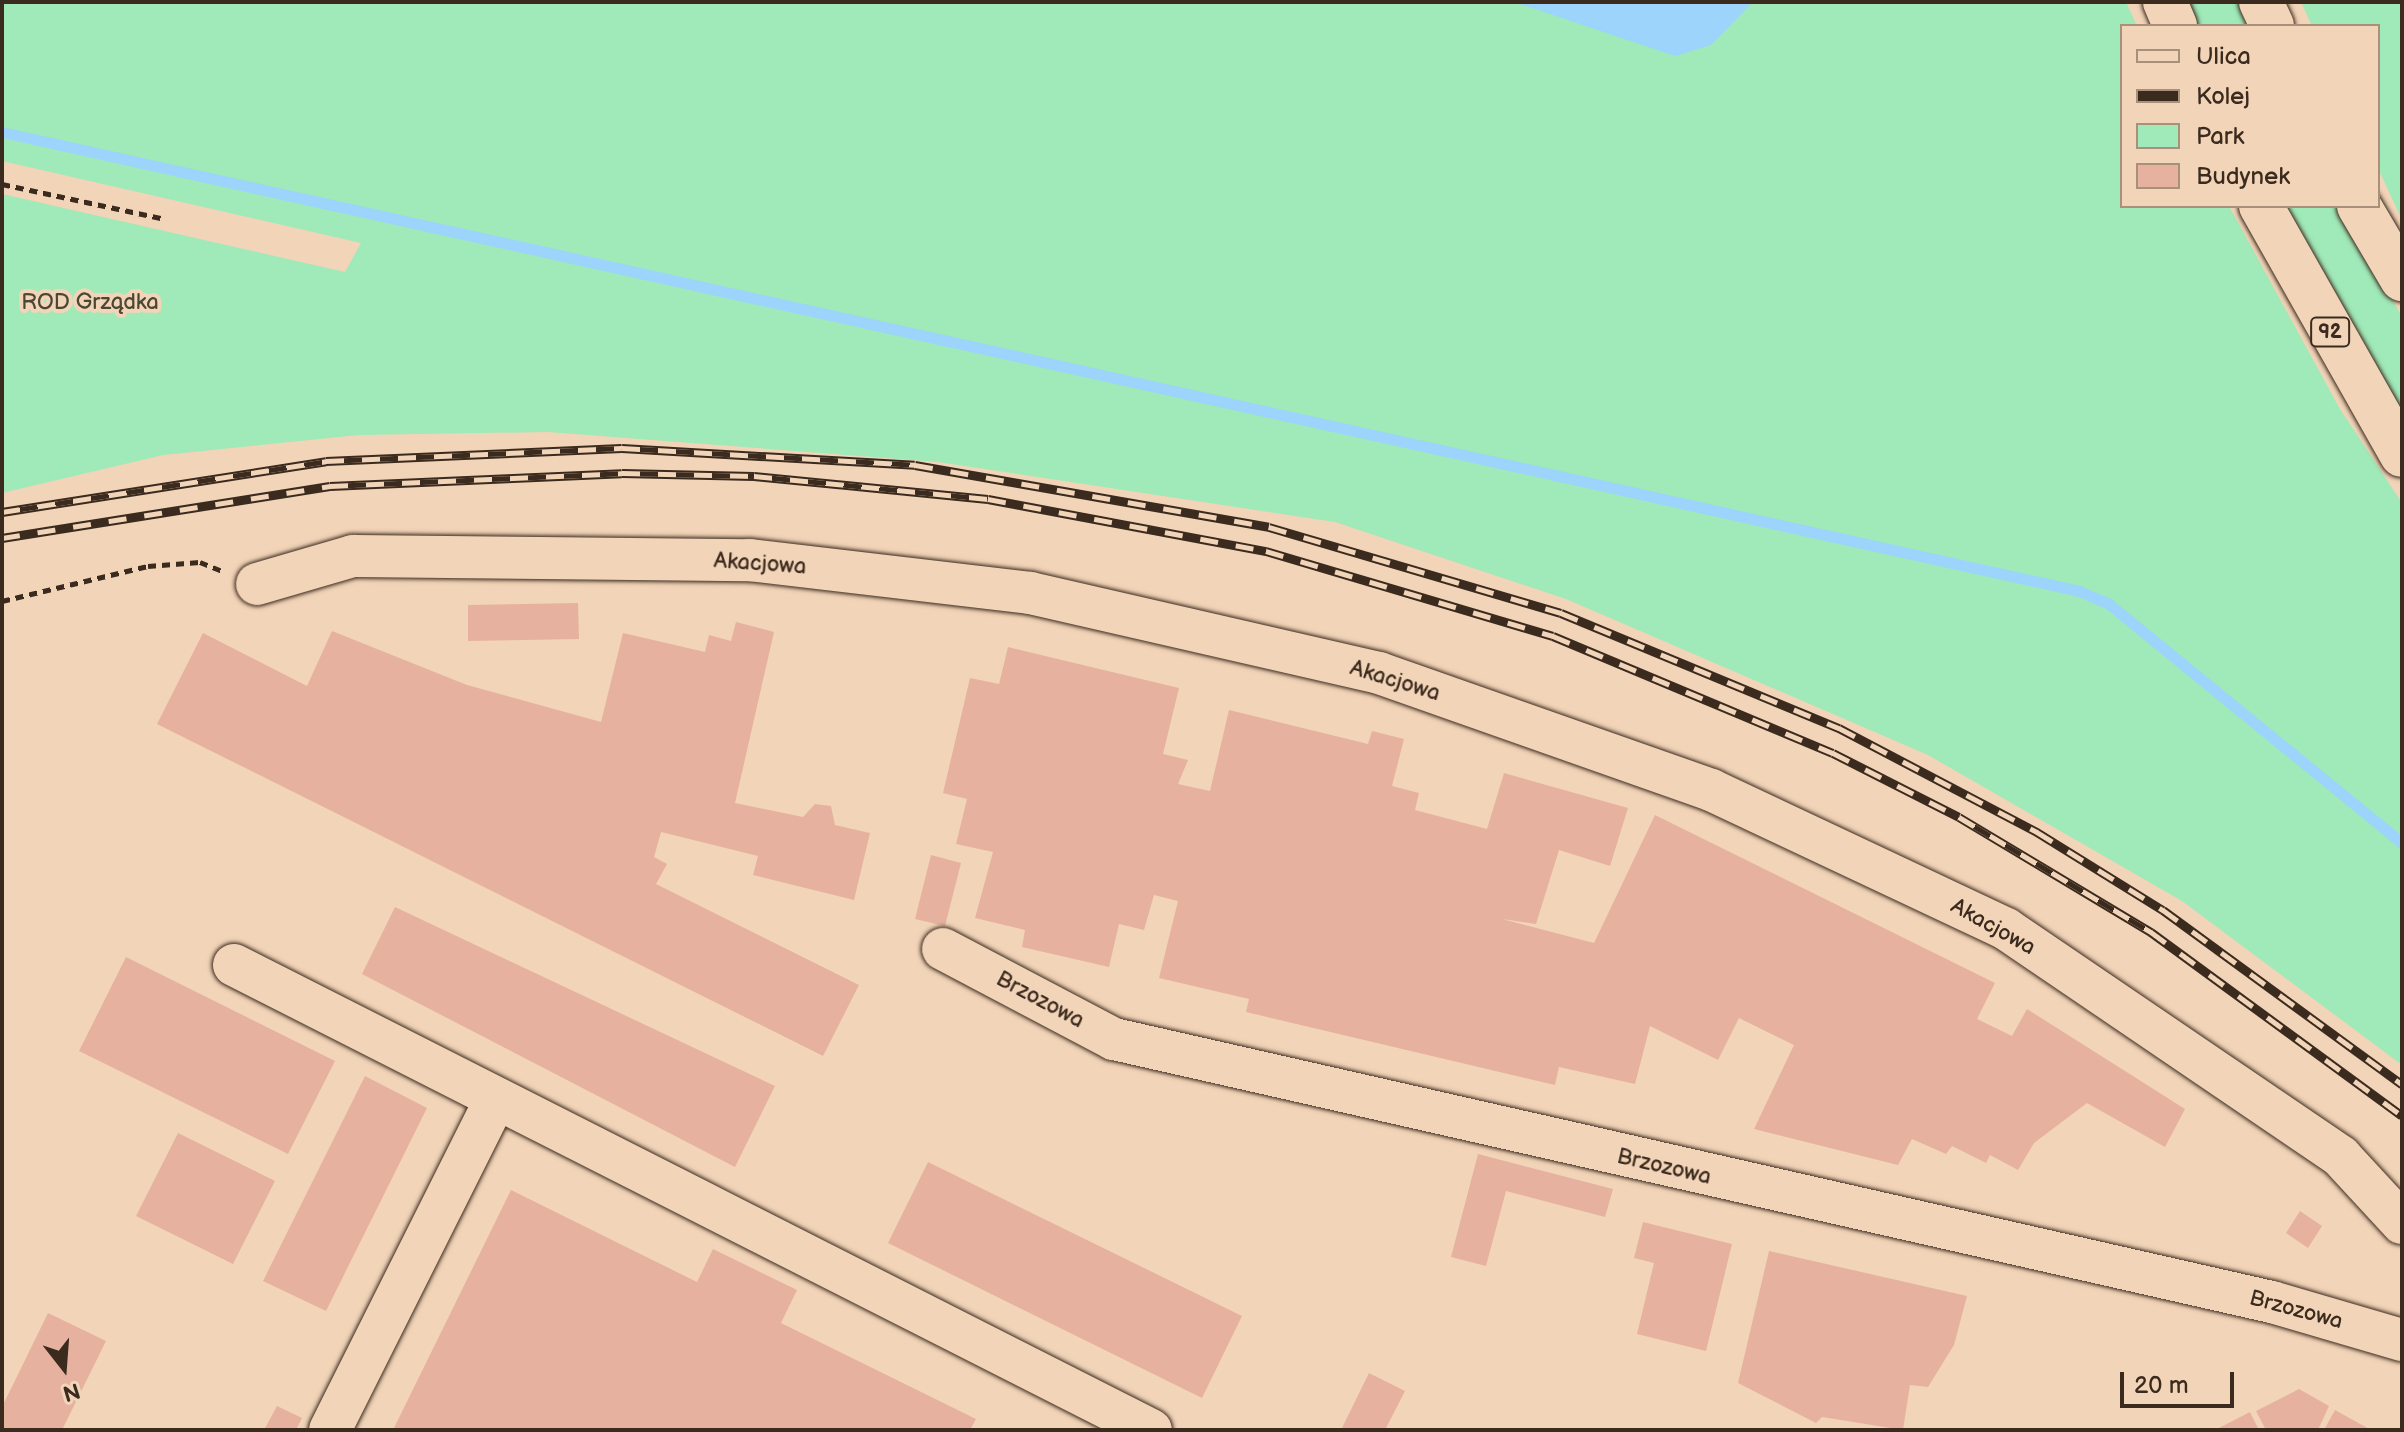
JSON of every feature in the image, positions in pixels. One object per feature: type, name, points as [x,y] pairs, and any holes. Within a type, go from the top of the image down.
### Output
[{"type":"main road","points":[[2165,2],[2174,24]]},
{"type":"main road","points":[[2261,2],[2271,24]]},
{"type":"main road","name":"92","points":[[2262,208],[2402,455]]},
{"type":"main road","points":[[2360,208],[2402,279]]},
{"type":"street","name":"Akacjowa","points":[[257,584],[353,556],[750,560],[1030,593],[1379,673],[1711,790],[2006,929],[2341,1157],[2402,1223]]},
{"type":"street","name":"Brzozowa","points":[[943,949],[1128,1042],[2272,1302],[2402,1340]]},
{"type":"street","points":[[234,965],[495,1101],[1151,1430]]},
{"type":"street","points":[[330,1430],[495,1101]]},
{"type":"path","points":[[2,184],[165,219]]},
{"type":"path","points":[[2,601],[161,565],[200,562],[257,584]]},
{"type":"green space","name":"ROD Grządka","points":[[2,2],[2126,2],[2136,24],[2120,24],[2120,208],[2230,208],[2340,409],[2402,503],[2402,1065],[2182,901],[1928,755],[1566,599],[1335,522],[938,462],[548,432],[358,435],[163,455],[2,493],[2,194],[345,272],[361,243],[2,161]]},
{"type":"green space","points":[[2179,2],[2243,2],[2252,24],[2188,24]]},
{"type":"green space","points":[[2301,2],[2402,2],[2402,220],[2380,172],[2380,24],[2311,24]]},
{"type":"green space","points":[[2277,208],[2341,208],[2402,317],[2402,428]]},
{"type":"water","points":[[1514,2],[1753,2],[1711,45],[1675,56]]},
{"type":"building","points":[[578,603],[579,639],[468,641],[468,605]]},
{"type":"building","points":[[736,622],[774,632],[735,803],[803,817],[815,804],[831,806],[835,825],[870,833],[854,900],[753,875],[758,856],[661,832],[654,857],[667,864],[656,884],[859,985],[823,1056],[157,724],[203,633],[307,686],[332,631],[467,685],[601,722],[623,633],[705,652],[709,635],[731,641]]},
{"type":"building","points":[[1008,647],[1179,688],[1163,754],[1188,760],[1178,784],[1210,791],[1229,710],[1368,744],[1372,731],[1404,739],[1392,786],[1419,793],[1415,810],[1487,829],[1504,773],[1628,808],[1610,866],[1559,850],[1536,924],[1502,919],[1594,943],[1655,815],[1995,983],[1977,1019],[2012,1036],[2027,1009],[2185,1109],[2165,1147],[2087,1103],[2034,1143],[2018,1170],[1990,1155],[1986,1163],[1952,1146],[1946,1154],[1912,1139],[1898,1165],[1754,1129],[1794,1045],[1739,1018],[1718,1060],[1650,1026],[1635,1084],[1559,1067],[1555,1085],[1246,1012],[1249,999],[1159,978],[1178,901],[1154,895],[1144,930],[1119,924],[1109,967],[1022,947],[1025,930],[975,918],[993,852],[956,844],[967,799],[943,793],[970,678],[999,684]]},
{"type":"building","points":[[931,855],[961,863],[945,926],[915,919]]},
{"type":"building","points":[[395,907],[775,1086],[735,1167],[362,974]]},
{"type":"building","points":[[126,957],[335,1061],[288,1154],[79,1051]]},
{"type":"building","points":[[365,1076],[427,1108],[326,1311],[263,1281]]},
{"type":"building","points":[[178,1133],[275,1181],[233,1264],[136,1216]]},
{"type":"building","points":[[1478,1154],[1613,1189],[1605,1217],[1506,1191],[1486,1266],[1451,1257]]},
{"type":"building","points":[[928,1162],[1242,1316],[1202,1398],[888,1243]]},
{"type":"building","points":[[511,1190],[697,1282],[713,1249],[797,1290],[781,1323],[976,1419],[970,1430],[393,1430]]},
{"type":"building","points":[[2300,1211],[2322,1226],[2308,1248],[2286,1233]]},
{"type":"building","points":[[1643,1222],[1732,1244],[1706,1351],[1637,1334],[1654,1263],[1634,1258]]},
{"type":"building","points":[[1769,1251],[1967,1296],[1954,1345],[1928,1387],[1910,1385],[1903,1430],[1822,1417],[1816,1423],[1738,1383]]},
{"type":"building","points":[[48,1313],[106,1341],[62,1430],[2,1430],[2,1407]]},
{"type":"building","points":[[1369,1373],[1405,1391],[1385,1430],[1341,1430]]},
{"type":"building","points":[[2299,1389],[2329,1406],[2318,1430],[2266,1430],[2256,1411]]},
{"type":"building","points":[[277,1406],[302,1418],[296,1430],[264,1430]]},
{"type":"building","points":[[2335,1410],[2371,1430],[2324,1430]]},
{"type":"building","points":[[2250,1412],[2259,1430],[2215,1430]]},
{"type":"waterway","points":[[2,132],[2079,591],[2109,604],[2402,843]]},
{"type":"railway","points":[[2,512],[326,461],[622,448],[915,465],[1269,527],[1561,613],[1839,728],[2037,832],[2163,910],[2402,1084]]},
{"type":"railway","points":[[2,538],[330,486],[622,473],[754,476],[988,499],[1266,551],[1553,636],[1833,753],[1959,817],[2151,932],[2402,1116]]}]
